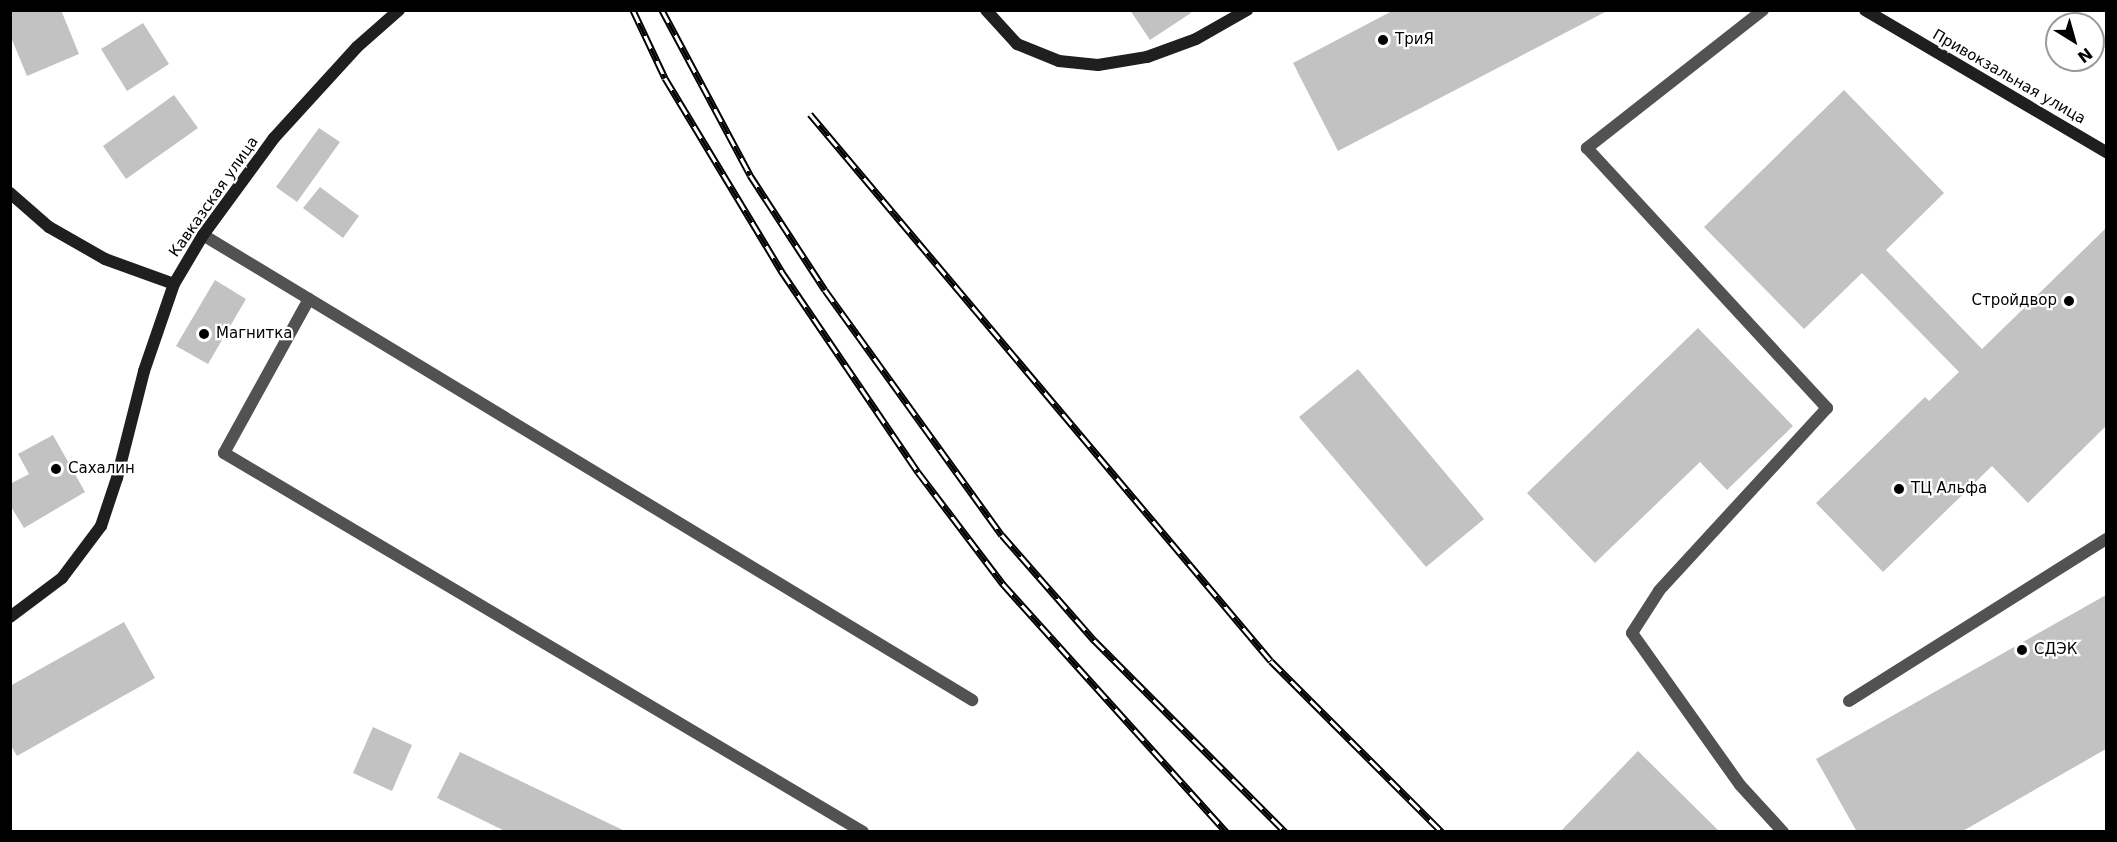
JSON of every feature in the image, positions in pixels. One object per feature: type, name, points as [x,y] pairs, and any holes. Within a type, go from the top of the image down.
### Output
[{"type":"main road","name":"Кавказская улица","points":[[10,617],[62,578],[101,526],[117,478],[144,371],[174,284],[203,235],[273,138],[357,47],[399,10]]},
{"type":"main road","points":[[986,10],[1017,44],[1059,61],[1098,64],[1147,57],[1196,39],[1247,10]]},
{"type":"main road","name":"Привокзальная улица","points":[[1865,10],[2106,152]]},
{"type":"main road","points":[[10,193],[49,227],[105,260],[174,284]]},
{"type":"lane","points":[[1763,10],[1587,148],[1827,408],[1659,591],[1632,633],[1740,785],[1783,831]]},
{"type":"lane","points":[[203,235],[972,700]]},
{"type":"lane","points":[[309,299],[224,453],[863,831]]},
{"type":"lane","points":[[1849,701],[2106,539]]},
{"type":"building","points":[[10,10],[61,10],[79,54],[27,76],[10,35]]},
{"type":"building","points":[[1130,10],[1189,10],[1191,13],[1150,40]]},
{"type":"building","points":[[1394,10],[1609,10],[1338,151],[1293,63]]},
{"type":"building","points":[[143,23],[169,64],[127,91],[101,49]]},
{"type":"building","name":"Стройдвор","points":[[1844,90],[1944,193],[1886,250],[1982,349],[2106,228],[2106,426],[2028,503],[1992,466],[1883,572],[1816,503],[1925,397],[1929,401],[1959,372],[1862,273],[1804,329],[1704,227]]},
{"type":"building","points":[[174,95],[198,128],[126,179],[103,146]]},
{"type":"building","points":[[319,128],[340,142],[297,202],[276,187]]},
{"type":"building","points":[[320,187],[359,216],[343,238],[303,208]]},
{"type":"building","points":[[215,280],[246,299],[208,364],[176,346]]},
{"type":"building","points":[[1698,328],[1793,426],[1727,490],[1700,462],[1595,563],[1527,493]]},
{"type":"building","points":[[1358,369],[1484,519],[1426,567],[1299,417]]},
{"type":"building","points":[[53,435],[85,492],[24,528],[10,505],[10,484],[29,474],[18,454]]},
{"type":"building","points":[[2106,595],[2106,749],[1961,832],[1857,832],[1816,759]]},
{"type":"building","points":[[124,622],[155,678],[17,756],[10,744],[10,686]]},
{"type":"building","points":[[373,727],[412,745],[392,791],[353,773]]},
{"type":"building","points":[[1638,751],[1720,832],[1560,832]]},
{"type":"building","points":[[460,752],[627,832],[507,832],[437,798]]},
{"type":"railway","points":[[633,10],[665,78],[782,272],[918,472],[1003,584],[1226,832]]},
{"type":"railway","points":[[662,10],[750,175],[825,290],[1002,535],[1094,640],[1285,832]]},
{"type":"railway","points":[[810,114],[1271,661],[1442,832]]},
{"type":"place","name":"ТриЯ","points":[[1383,40]]},
{"type":"place","name":"Стройдвор","points":[[2069,301]]},
{"type":"place","name":"Магнитка","points":[[204,334]]},
{"type":"place","name":"Сахалин","points":[[56,469]]},
{"type":"place","name":"ТЦ Альфа","points":[[1899,489]]},
{"type":"place","name":"СДЭК","points":[[2022,650]]}]
